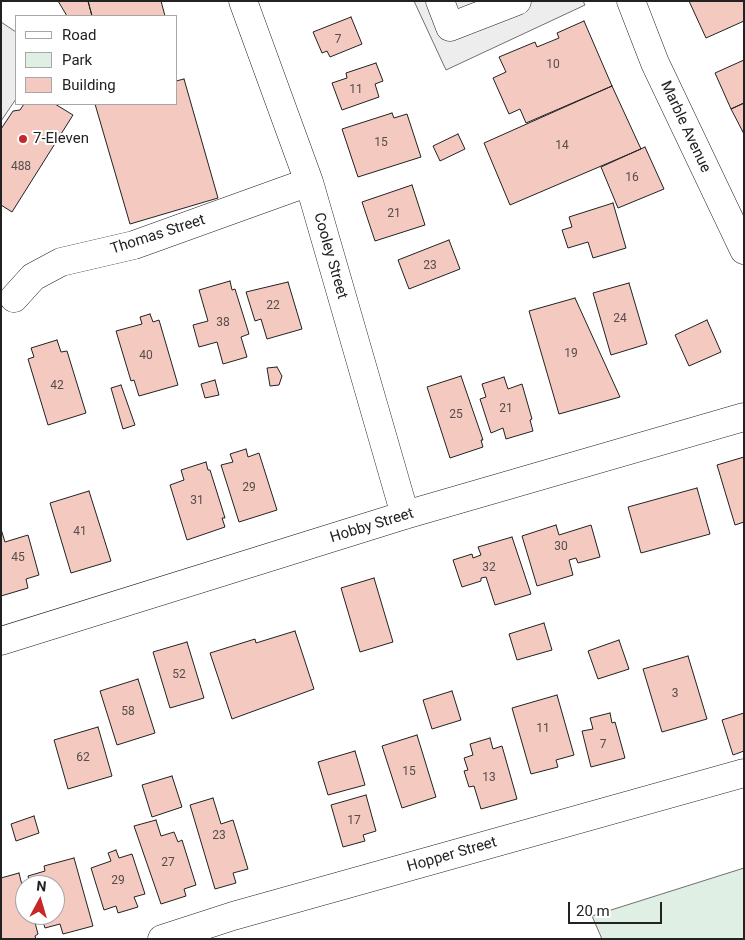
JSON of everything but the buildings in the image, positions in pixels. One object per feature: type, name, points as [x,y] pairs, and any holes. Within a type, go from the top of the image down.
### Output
[{"type":"street","name":"Cooley Street","points":[[243,1],[309,182],[405,515]]},
{"type":"street","points":[[440,1],[450,27],[517,1]]},
{"type":"street","name":"Marble Avenue","points":[[631,1],[655,63],[744,250]]},
{"type":"street","name":"Thomas Street","points":[[14,298],[33,277],[61,262],[134,245],[309,182]]},
{"type":"street","name":"Hobby Street","points":[[1,641],[405,515],[744,417]]},
{"type":"street","name":"Hopper Street","points":[[162,939],[233,916],[744,773]]},
{"type":"green space","points":[[744,868],[744,939],[602,939],[592,916]]},
{"type":"shaded area","points":[[414,1],[583,1],[585,5],[446,70]]},
{"type":"shaded area","points":[[1,22],[15,31],[15,100],[1,121]]},
{"type":"place","name":"7-Eleven","points":[[23,139]]}]
